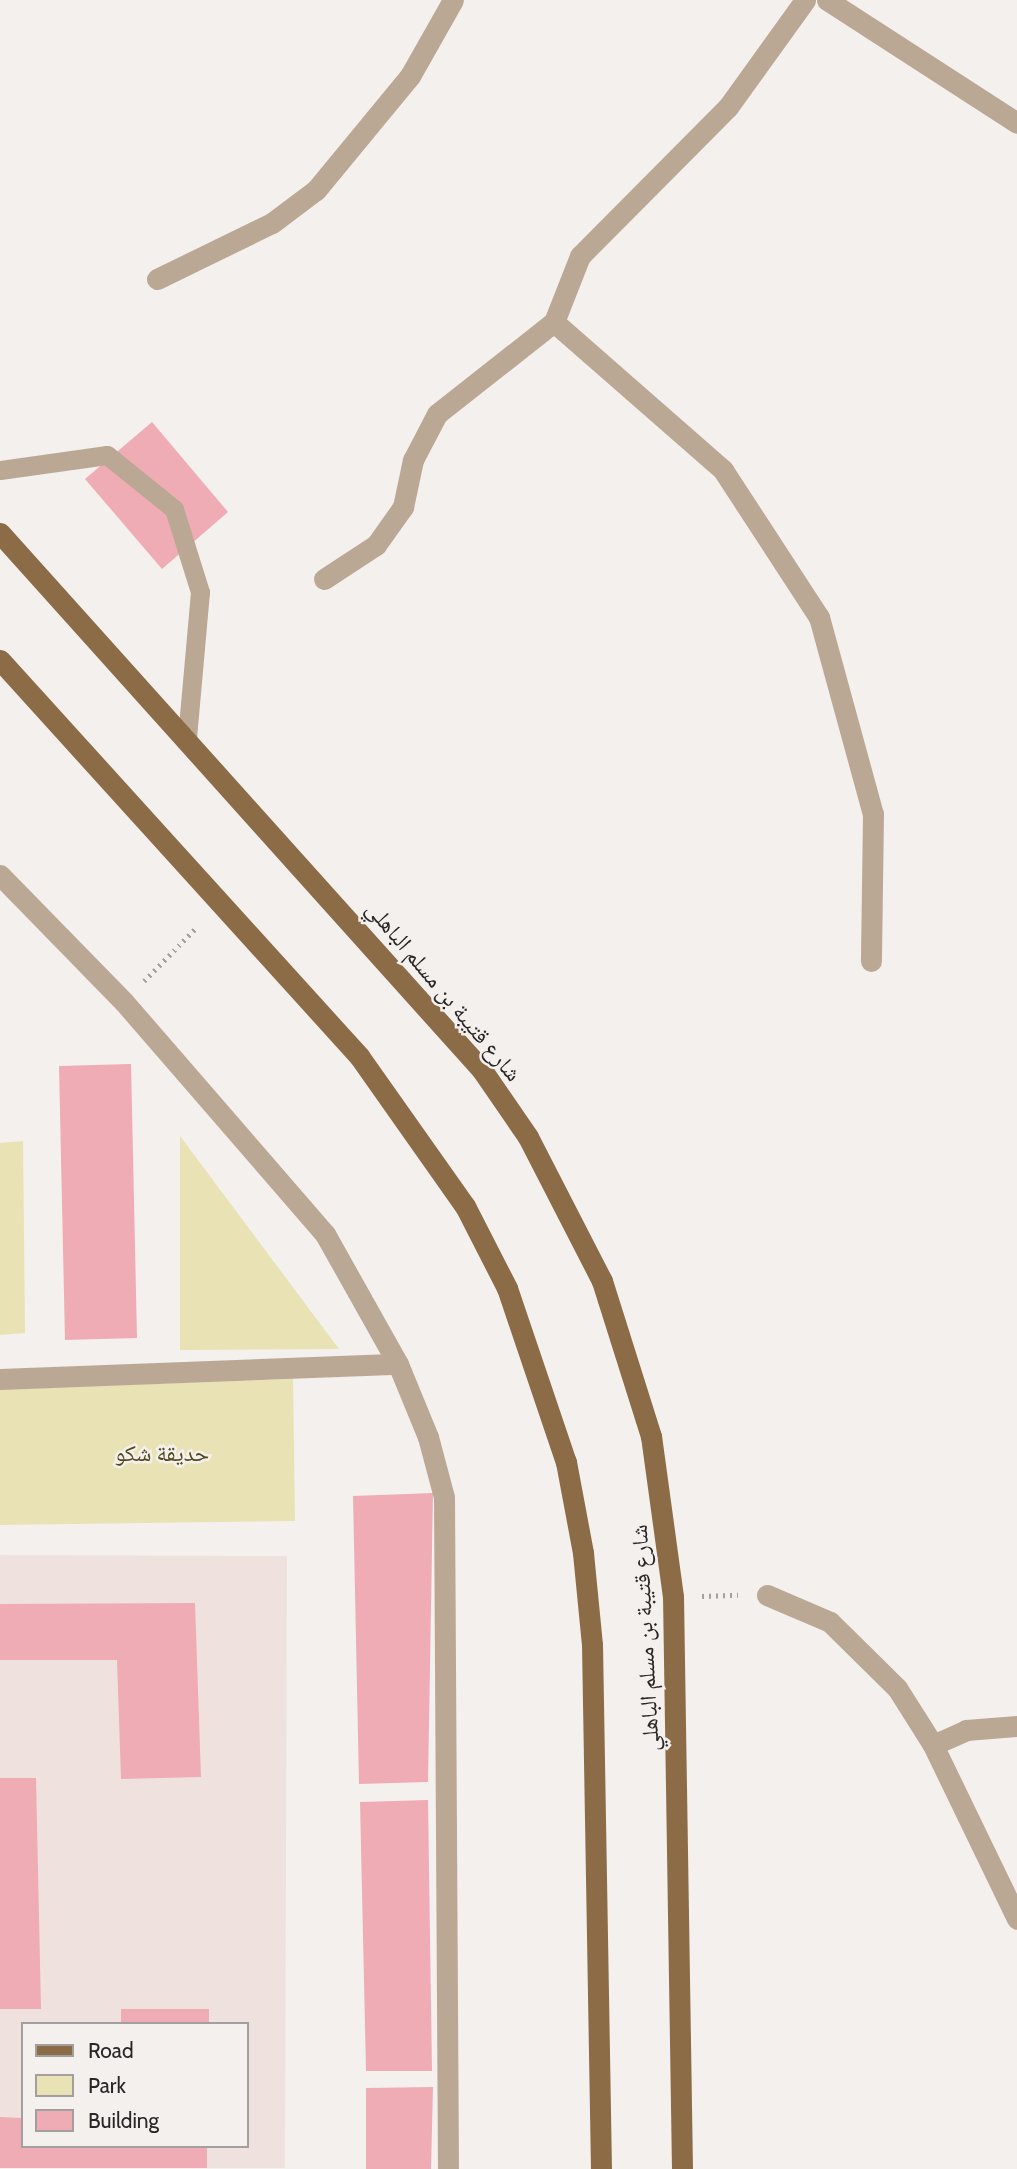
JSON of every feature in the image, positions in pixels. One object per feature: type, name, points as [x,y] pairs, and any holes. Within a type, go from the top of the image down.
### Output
[{"type":"main road","name":"شارع قتيبة بن مسلم الباهلي","points":[[0,533],[431,1008],[528,1137],[602,1281],[629,1357],[653,1449],[673,1596],[682,2169]]},
{"type":"main road","points":[[0,660],[359,1056],[451,1184],[507,1288],[541,1374],[583,1553],[592,1644],[601,2169]]},
{"type":"street","points":[[157,279],[272,223],[316,190],[410,76],[453,0]]},
{"type":"street","points":[[324,579],[376,545],[403,507],[414,460],[437,414],[554,322],[580,256],[728,107],[805,0]]},
{"type":"street","points":[[827,0],[1017,123]]},
{"type":"street","points":[[554,322],[723,470],[819,617],[873,814],[871,961]]},
{"type":"street","points":[[0,875],[124,1002],[325,1234],[398,1364],[444,1497],[448,2169]]},
{"type":"street","points":[[0,1379],[398,1364]]},
{"type":"street","points":[[767,1595],[830,1622],[897,1688],[933,1745],[1017,1919]]},
{"type":"street","points":[[933,1745],[966,1730],[1017,1726]]},
{"type":"lane","points":[[0,470],[107,454],[174,509],[200,592],[187,739]]},
{"type":"path","points":[[124,1002],[195,929]]},
{"type":"path","points":[[673,1596],[767,1595]]},
{"type":"shaded area","points":[[0,1555],[287,1556],[285,2168],[0,2168]]},
{"type":"green space","points":[[180,1136],[339,1349],[180,1350]]},
{"type":"green space","points":[[23,1141],[25,1333],[0,1335],[0,1143]]},
{"type":"green space","name":"حديقة شكو","points":[[293,1379],[295,1521],[0,1525],[0,1389]]},
{"type":"building","points":[[152,422],[228,512],[162,569],[85,479]]},
{"type":"building","points":[[131,1064],[137,1338],[65,1340],[59,1066]]},
{"type":"building","points":[[433,1493],[428,1782],[359,1784],[353,1496]]},
{"type":"building","points":[[195,1603],[201,1777],[121,1779],[117,1660],[0,1660],[0,1604]]},
{"type":"building","points":[[0,1778],[36,1778],[41,2009],[0,2009]]},
{"type":"building","points":[[428,1800],[432,2071],[366,2071],[360,1802]]},
{"type":"building","points":[[121,2009],[209,2009],[209,2022],[121,2022]]},
{"type":"building","points":[[433,2087],[431,2169],[366,2169],[366,2088]]},
{"type":"building","points":[[0,2117],[21,2118],[21,2148],[207,2148],[207,2168],[0,2168]]}]
